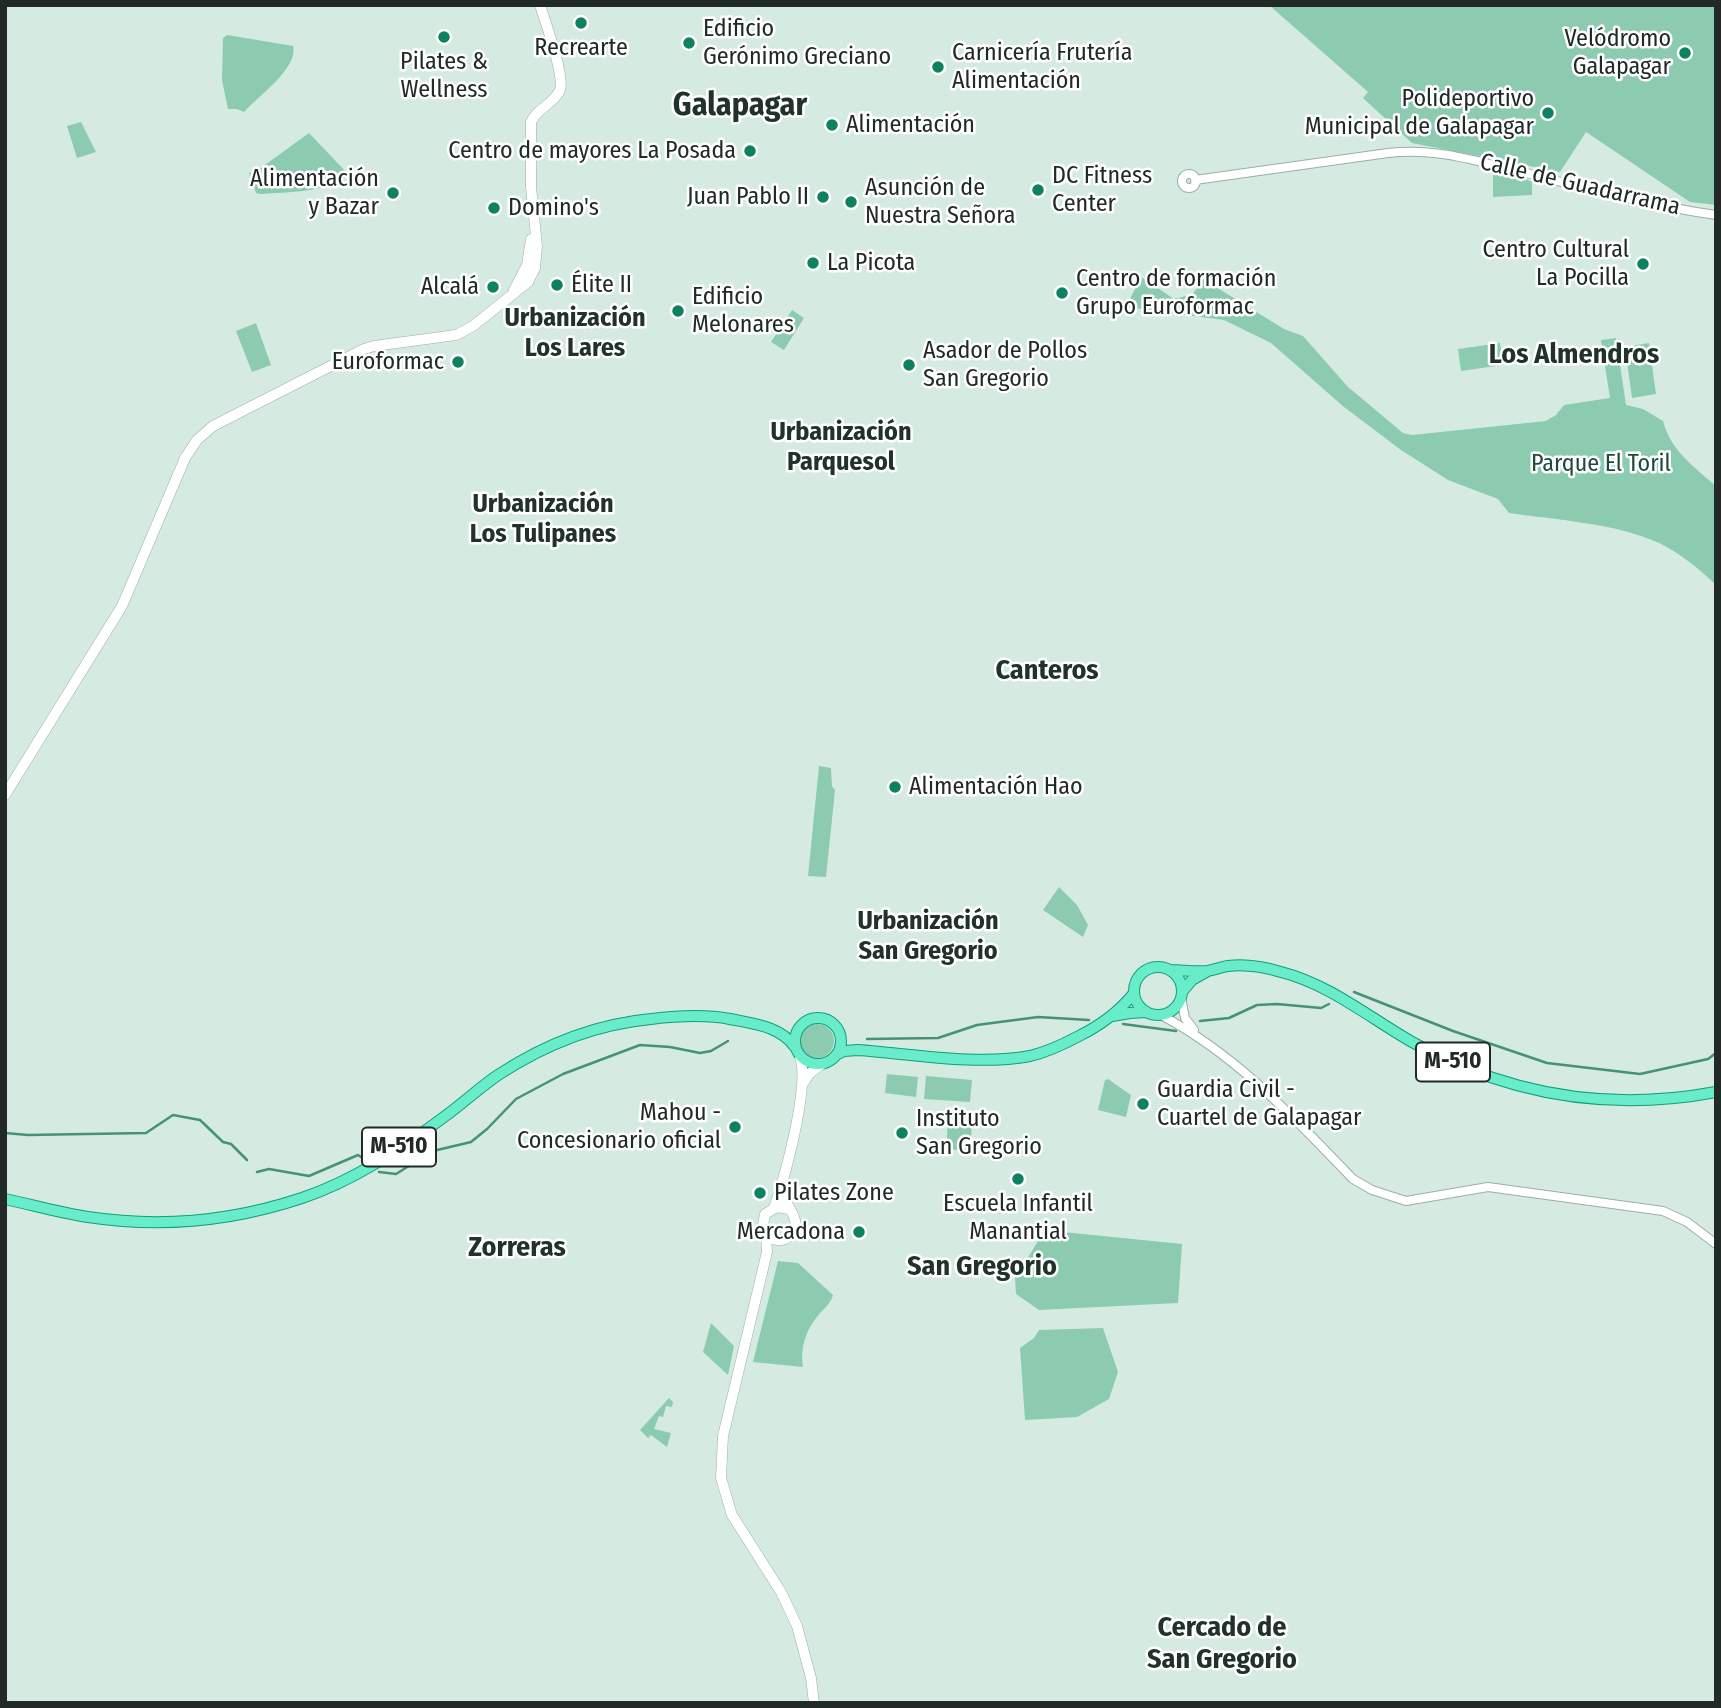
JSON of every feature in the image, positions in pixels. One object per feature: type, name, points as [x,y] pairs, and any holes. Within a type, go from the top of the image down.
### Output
[{"type":"main road","points":[[5,795],[122,606],[185,458],[197,440],[213,426],[364,349],[456,335],[473,326],[521,290],[533,272],[537,246],[533,214],[531,122],[536,113],[558,93],[561,84],[540,5]]},
{"type":"main road","name":"M-510","points":[[773,1029],[785,1035],[812,1064],[822,1064],[851,1050],[998,1059],[1031,1056],[1064,1044],[1112,1016],[1134,993],[1136,981],[1143,972],[1153,967],[1208,971],[1230,966],[1252,966],[1305,980],[1414,1043],[1474,1072],[1536,1091],[1591,1099],[1646,1101],[1716,1091]]},
{"type":"main road","points":[[1170,970],[1180,982],[1181,995]]},
{"type":"main road","points":[[1161,1014],[1175,1007],[1192,981],[1208,971]]},
{"type":"main road","points":[[1134,993],[1138,1004],[1147,1012]]},
{"type":"main road","name":"M-510","points":[[1112,1016],[1147,1012],[1161,1014]]},
{"type":"main road","name":"M-510","points":[[5,1199],[88,1217],[143,1221],[203,1220],[239,1215],[304,1198],[344,1181],[381,1160],[498,1075],[544,1048],[580,1034],[628,1021],[677,1016],[722,1018],[773,1029],[792,1029],[812,1019],[824,1019],[833,1024],[852,1044],[872,1051]]},
{"type":"main road","points":[[802,1024],[795,1037],[804,1070],[802,1090],[783,1181],[774,1208],[764,1217],[766,1252],[723,1436],[720,1479],[732,1516],[781,1592],[797,1626],[811,1678],[814,1703]]},
{"type":"main road","points":[[836,1055],[840,1046],[839,1032]]},
{"type":"main road","points":[[802,1090],[809,1074],[822,1064]]},
{"type":"main road","points":[[766,1252],[778,1240],[787,1238],[794,1231],[796,1220],[783,1198],[783,1181]]},
{"type":"main road","points":[[774,1208],[789,1209]]},
{"type":"main road","points":[[766,1234],[778,1240]]},
{"type":"street","name":"Calle de Guadarrama","points":[[1195,180],[1419,151],[1459,157],[1623,197],[1716,215]]},
{"type":"street","points":[[1181,995],[1185,1018],[1195,1033]]},
{"type":"street","points":[[1161,1014],[1195,1033],[1242,1069],[1353,1179],[1372,1190],[1406,1201],[1488,1187],[1663,1211],[1687,1222],[1716,1244]]},
{"type":"green space","name":"Polideportivo Municipal de Galapagar","points":[[1269,5],[1716,5],[1716,205],[1690,202],[1586,132],[1560,172],[1412,143],[1363,98],[1368,92]]},
{"type":"green space","points":[[227,35],[293,46],[293,55],[284,73],[244,112],[228,109],[222,80],[223,38]]},
{"type":"green space","points":[[81,122],[96,152],[77,158],[67,126]]},
{"type":"green space","points":[[309,133],[349,175],[318,188],[295,192],[256,193],[249,173],[258,170]]},
{"type":"green space","points":[[1493,172],[1532,182],[1532,195],[1493,197]]},
{"type":"green space","name":"Parque El Toril","points":[[1141,277],[1174,299],[1193,294],[1203,279],[1284,329],[1303,336],[1348,387],[1403,433],[1412,435],[1546,421],[1556,415],[1564,405],[1610,398],[1601,340],[1616,338],[1626,405],[1643,409],[1663,421],[1677,449],[1716,486],[1716,585],[1674,552],[1642,536],[1586,523],[1509,513],[1498,499],[1448,480],[1401,450],[1344,407],[1271,343],[1224,320],[1126,307]]},
{"type":"green space","points":[[792,310],[804,318],[784,350],[771,342]]},
{"type":"green space","points":[[256,323],[271,365],[252,372],[236,331]]},
{"type":"green space","points":[[1500,343],[1503,365],[1461,371],[1458,349]]},
{"type":"green space","points":[[1649,343],[1656,394],[1632,398],[1625,347]]},
{"type":"green space","points":[[819,766],[831,768],[832,786],[835,790],[826,877],[808,876]]},
{"type":"green space","points":[[1059,887],[1077,905],[1088,925],[1083,937],[1043,910]]},
{"type":"green space","points":[[817,1024],[829,1029],[834,1041],[829,1053],[817,1058],[805,1053],[800,1041],[805,1029]]},
{"type":"green space","points":[[887,1074],[918,1077],[916,1097],[885,1093]]},
{"type":"green space","points":[[926,1076],[972,1080],[970,1102],[924,1099]]},
{"type":"green space","points":[[1108,1079],[1131,1095],[1126,1117],[1098,1110],[1105,1080]]},
{"type":"green space","points":[[948,1121],[972,1123],[970,1151],[946,1149]]},
{"type":"green space","points":[[1053,1231],[1182,1244],[1178,1303],[1039,1310],[1016,1294],[1015,1278],[1042,1235]]},
{"type":"green space","points":[[778,1261],[798,1263],[833,1295],[806,1335],[802,1354],[803,1367],[753,1362]]},
{"type":"green space","points":[[711,1323],[734,1346],[728,1375],[703,1352]]},
{"type":"green space","points":[[1103,1328],[1118,1372],[1109,1399],[1077,1417],[1025,1420],[1020,1348],[1034,1338],[1039,1330]]},
{"type":"green space","points":[[669,1398],[673,1402],[672,1407],[666,1406],[663,1417],[659,1416],[654,1429],[671,1433],[667,1447],[651,1435],[648,1438],[640,1430]]},
{"type":"waterway","points":[[1354,992],[1453,1031],[1547,1063],[1640,1074],[1708,1059],[1716,1053]]},
{"type":"waterway","points":[[1200,1021],[1229,1018],[1257,1005],[1321,1008],[1329,1004]]},
{"type":"waterway","points":[[867,1039],[938,1038],[977,1025],[1038,1017],[1089,1020]]},
{"type":"waterway","points":[[1123,1024],[1176,1031]]},
{"type":"waterway","points":[[379,1172],[396,1174],[433,1151],[471,1142],[516,1099],[563,1074],[640,1045],[700,1053],[711,1051],[728,1041]]},
{"type":"waterway","points":[[5,1133],[146,1133],[173,1115],[200,1120],[247,1160]]},
{"type":"waterway","points":[[257,1172],[269,1169],[309,1176],[358,1155],[364,1159]]},
{"type":"place","name":"Recrearte","points":[[581,23]]},
{"type":"place","name":"Pilates & Wellness","points":[[444,37]]},
{"type":"place","name":"Edificio Gerónimo Greciano","points":[[689,43]]},
{"type":"place","name":"Velódromo Galapagar","points":[[1685,53]]},
{"type":"place","name":"Carnicería Frutería Alimentación","points":[[938,67]]},
{"type":"place","name":"Polideportivo Municipal de Galapagar","points":[[1548,113]]},
{"type":"place","name":"Alimentación","points":[[832,125]]},
{"type":"place","name":"Centro de mayores La Posada","points":[[750,151]]},
{"type":"place","name":"DC Fitness Center","points":[[1038,190]]},
{"type":"place","name":"Alimentación y Bazar","points":[[393,193]]},
{"type":"place","name":"Juan Pablo II","points":[[823,197]]},
{"type":"place","name":"Asunción de Nuestra Señora","points":[[851,202]]},
{"type":"place","name":"Domino's","points":[[494,208]]},
{"type":"place","name":"La Picota","points":[[813,263]]},
{"type":"place","name":"Centro Cultural La Pocilla","points":[[1643,264]]},
{"type":"place","name":"Élite II","points":[[557,285]]},
{"type":"place","name":"Alcalá","points":[[493,287]]},
{"type":"place","name":"Centro de formación Grupo Euroformac","points":[[1062,293]]},
{"type":"place","name":"Edificio Melonares","points":[[678,311]]},
{"type":"place","name":"Euroformac","points":[[458,362]]},
{"type":"place","name":"Asador de Pollos San Gregorio","points":[[909,365]]},
{"type":"place","name":"Alimentación Hao","points":[[895,787]]},
{"type":"place","name":"Guardia Civil - Cuartel de Galapagar","points":[[1143,1104]]},
{"type":"place","name":"Mahou - Concesionario oficial","points":[[735,1127]]},
{"type":"place","name":"Instituto San Gregorio","points":[[902,1133]]},
{"type":"place","name":"Escuela Infantil Manantial","points":[[1018,1179]]},
{"type":"place","name":"Pilates Zone","points":[[760,1193]]},
{"type":"place","name":"Mercadona","points":[[859,1232]]},
{"type":"district","name":"Galapagar","points":[[740,106]]},
{"type":"district","name":"Urbanización Los Lares","points":[[575,334]]},
{"type":"district","name":"Los Almendros","points":[[1574,355]]},
{"type":"district","name":"Urbanización Parquesol","points":[[841,448]]},
{"type":"district","name":"Urbanización Los Tulipanes","points":[[543,520]]},
{"type":"district","name":"Canteros","points":[[1047,671]]},
{"type":"district","name":"Urbanización San Gregorio","points":[[928,937]]},
{"type":"district","name":"Zorreras","points":[[517,1248]]},
{"type":"district","name":"San Gregorio","points":[[982,1267]]},
{"type":"district","name":"Cercado de San Gregorio","points":[[1222,1644]]}]
